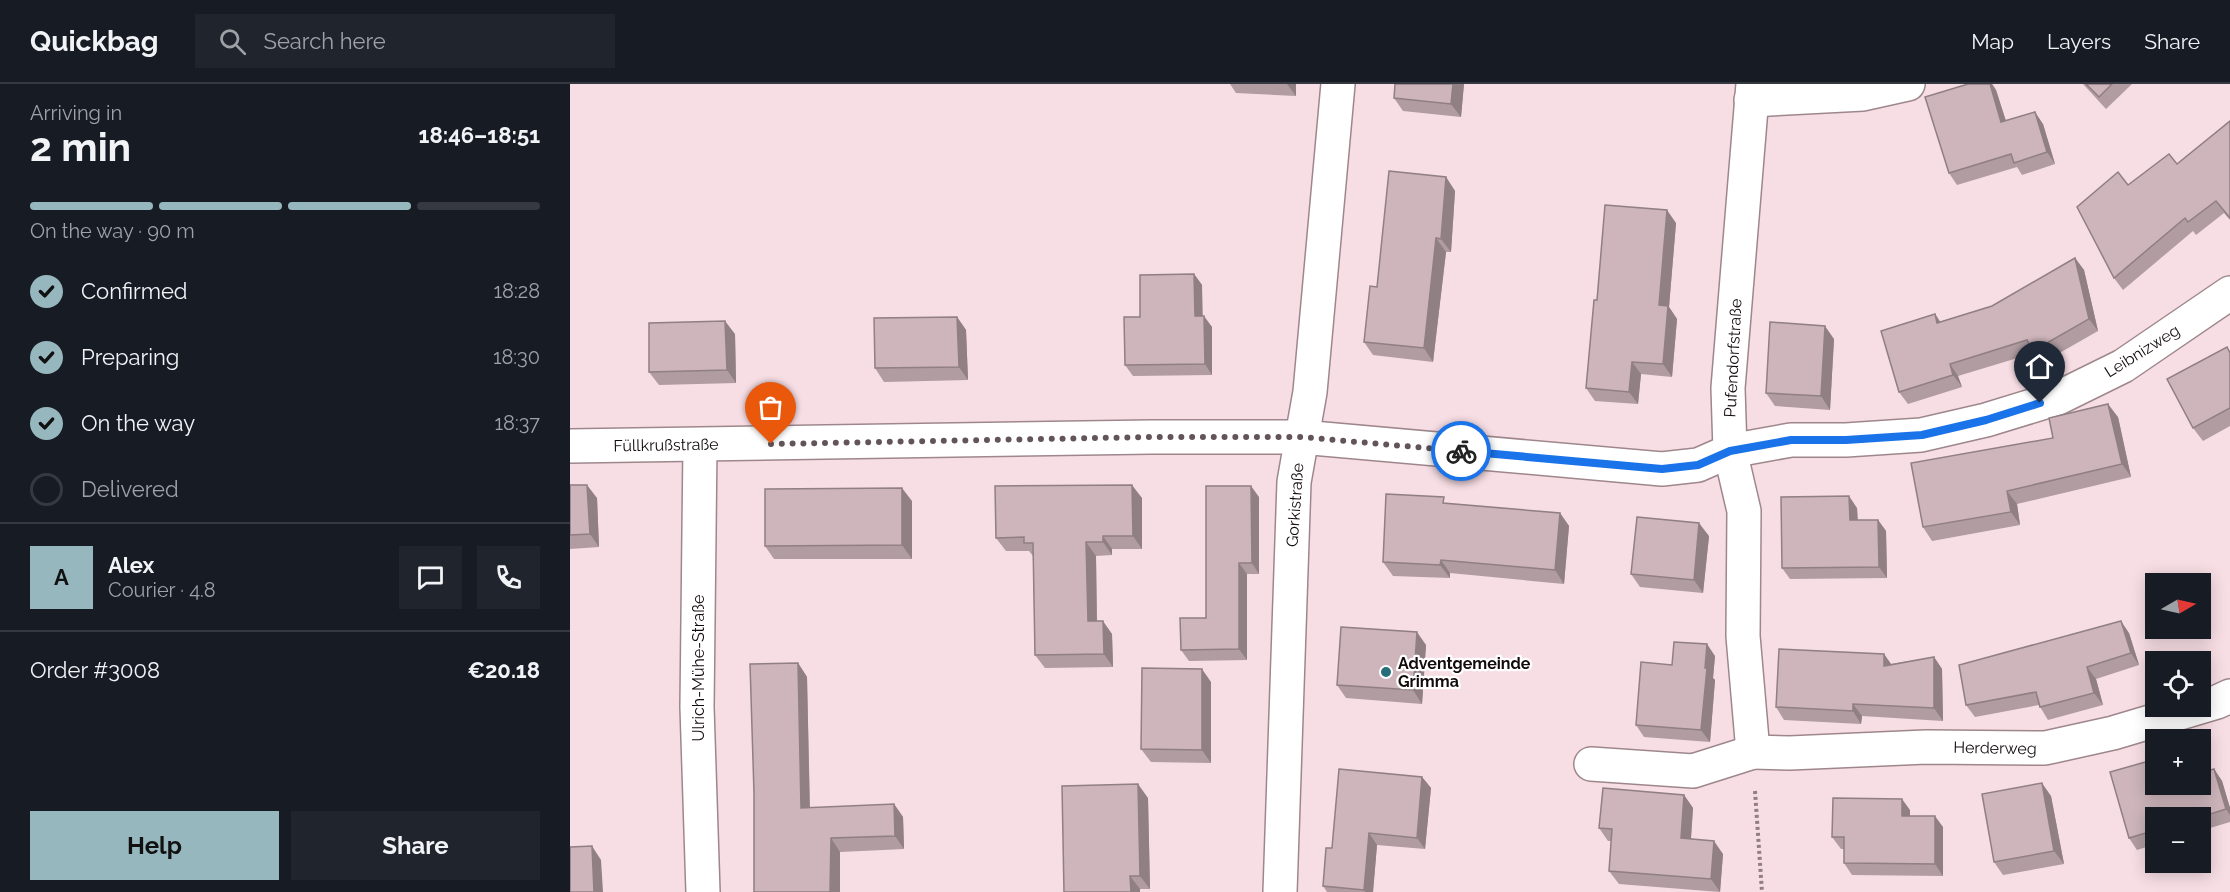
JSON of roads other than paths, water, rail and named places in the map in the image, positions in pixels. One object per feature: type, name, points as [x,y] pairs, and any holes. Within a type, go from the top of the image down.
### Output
[{"type":"street","name":"Gorkistraße","points":[[1280,892],[1294,482],[1310,392],[1338,84]]},
{"type":"street","points":[[1752,92],[1863,94],[1908,84]]},
{"type":"street","name":"Pufendorfstraße","points":[[1730,451],[1728,388],[1752,92]]},
{"type":"street","name":"Leibnizweg","points":[[1730,451],[1791,440],[1846,440],[1922,435],[1996,417],[2058,398],[2123,366],[2230,293]]},
{"type":"street","name":"Füllkrußstraße","points":[[570,446],[1140,437],[1301,437]]},
{"type":"street","points":[[1301,437],[1662,469],[1698,465],[1730,451],[1744,511],[1743,636],[1753,752]]},
{"type":"street","name":"Ulrich-Mühe-Straße","points":[[700,445],[697,707],[703,892]]},
{"type":"street","name":"Herderweg","points":[[1591,764],[1693,771],[1753,752],[1790,753],[1926,747],[2045,748],[2113,733],[2217,702],[2230,696]]},
{"type":"place","name":"Adventgemeinde Grimma","points":[[1386,672]]}]
